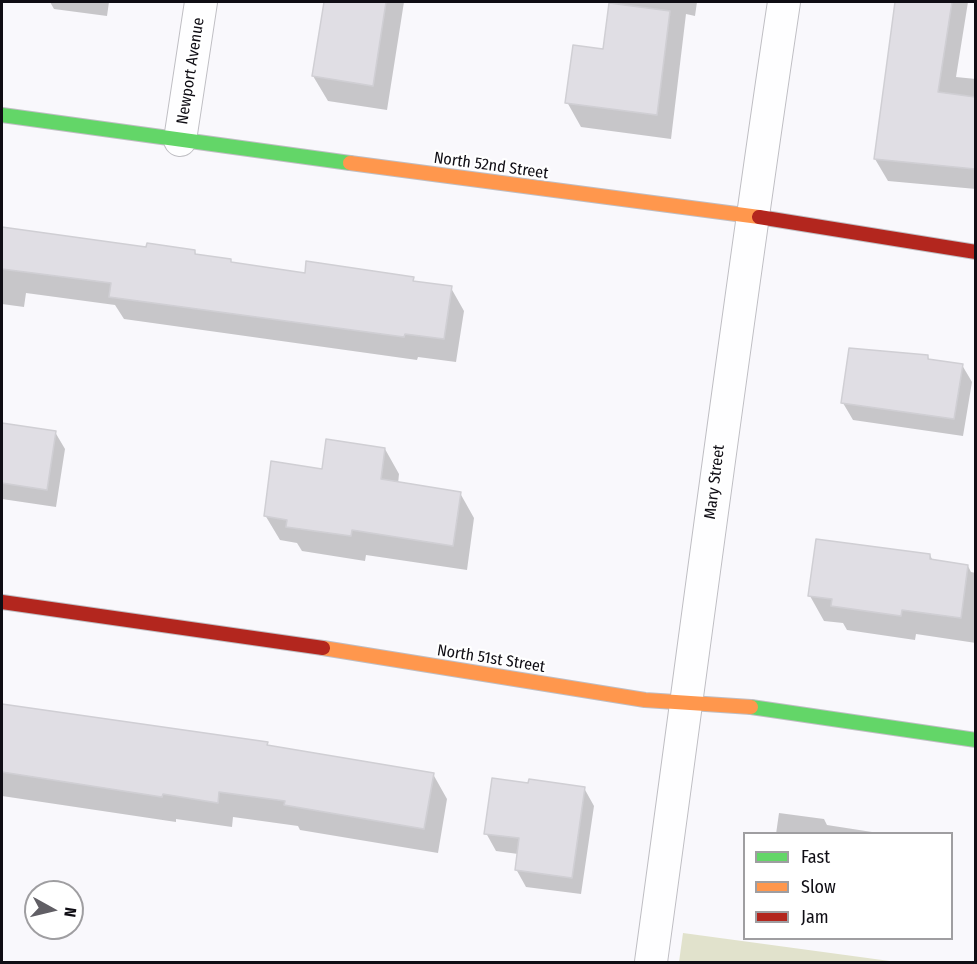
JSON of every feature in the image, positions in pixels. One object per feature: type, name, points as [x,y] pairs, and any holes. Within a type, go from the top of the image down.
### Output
[{"type":"street","name":"Newport Avenue","points":[[180,140],[201,2]]},
{"type":"street","name":"Mary Street","points":[[651,963],[751,216],[784,2]]},
{"type":"street","name":"North 52nd Street","points":[[2,115],[751,216],[975,252]]},
{"type":"street","name":"North 51st Street","points":[[2,602],[259,638],[645,700],[687,700],[844,719],[975,740]]},
{"type":"green space","points":[[683,933],[897,962],[679,962]]},
{"type":"building","points":[[324,2],[386,2],[373,86],[312,76]]},
{"type":"building","points":[[895,2],[952,2],[938,92],[975,97],[975,169],[874,159]]},
{"type":"building","points":[[609,3],[670,11],[657,115],[565,103],[573,45],[603,49]]},
{"type":"building","points":[[2,227],[146,247],[147,243],[195,250],[195,254],[231,259],[231,262],[305,273],[306,261],[414,277],[413,281],[452,286],[444,339],[405,334],[404,337],[109,297],[111,283],[2,269]]},
{"type":"building","points":[[849,348],[928,355],[928,359],[963,364],[954,419],[841,403]]},
{"type":"building","points":[[2,423],[56,431],[47,490],[2,483]]},
{"type":"building","points":[[326,439],[385,448],[381,479],[461,492],[453,546],[352,530],[351,536],[286,527],[287,520],[264,516],[271,461],[322,469]]},
{"type":"building","points":[[816,539],[930,554],[930,559],[968,565],[961,618],[902,610],[901,616],[831,606],[832,599],[808,596]]},
{"type":"building","points":[[2,704],[268,742],[267,745],[434,773],[424,829],[284,805],[285,801],[219,792],[218,803],[163,794],[162,797],[2,772]]},
{"type":"building","points":[[492,778],[528,783],[529,779],[585,787],[572,878],[515,870],[519,838],[484,834]]},
{"type":"traffic: fast","points":[[2,115],[350,163]]},
{"type":"traffic: fast","points":[[751,707],[976,740]]},
{"type":"traffic: slow","points":[[350,163],[759,217]]},
{"type":"traffic: slow","points":[[323,648],[645,700],[751,707]]},
{"type":"traffic: jam","points":[[759,217],[976,252]]},
{"type":"traffic: jam","points":[[2,602],[323,648]]}]
